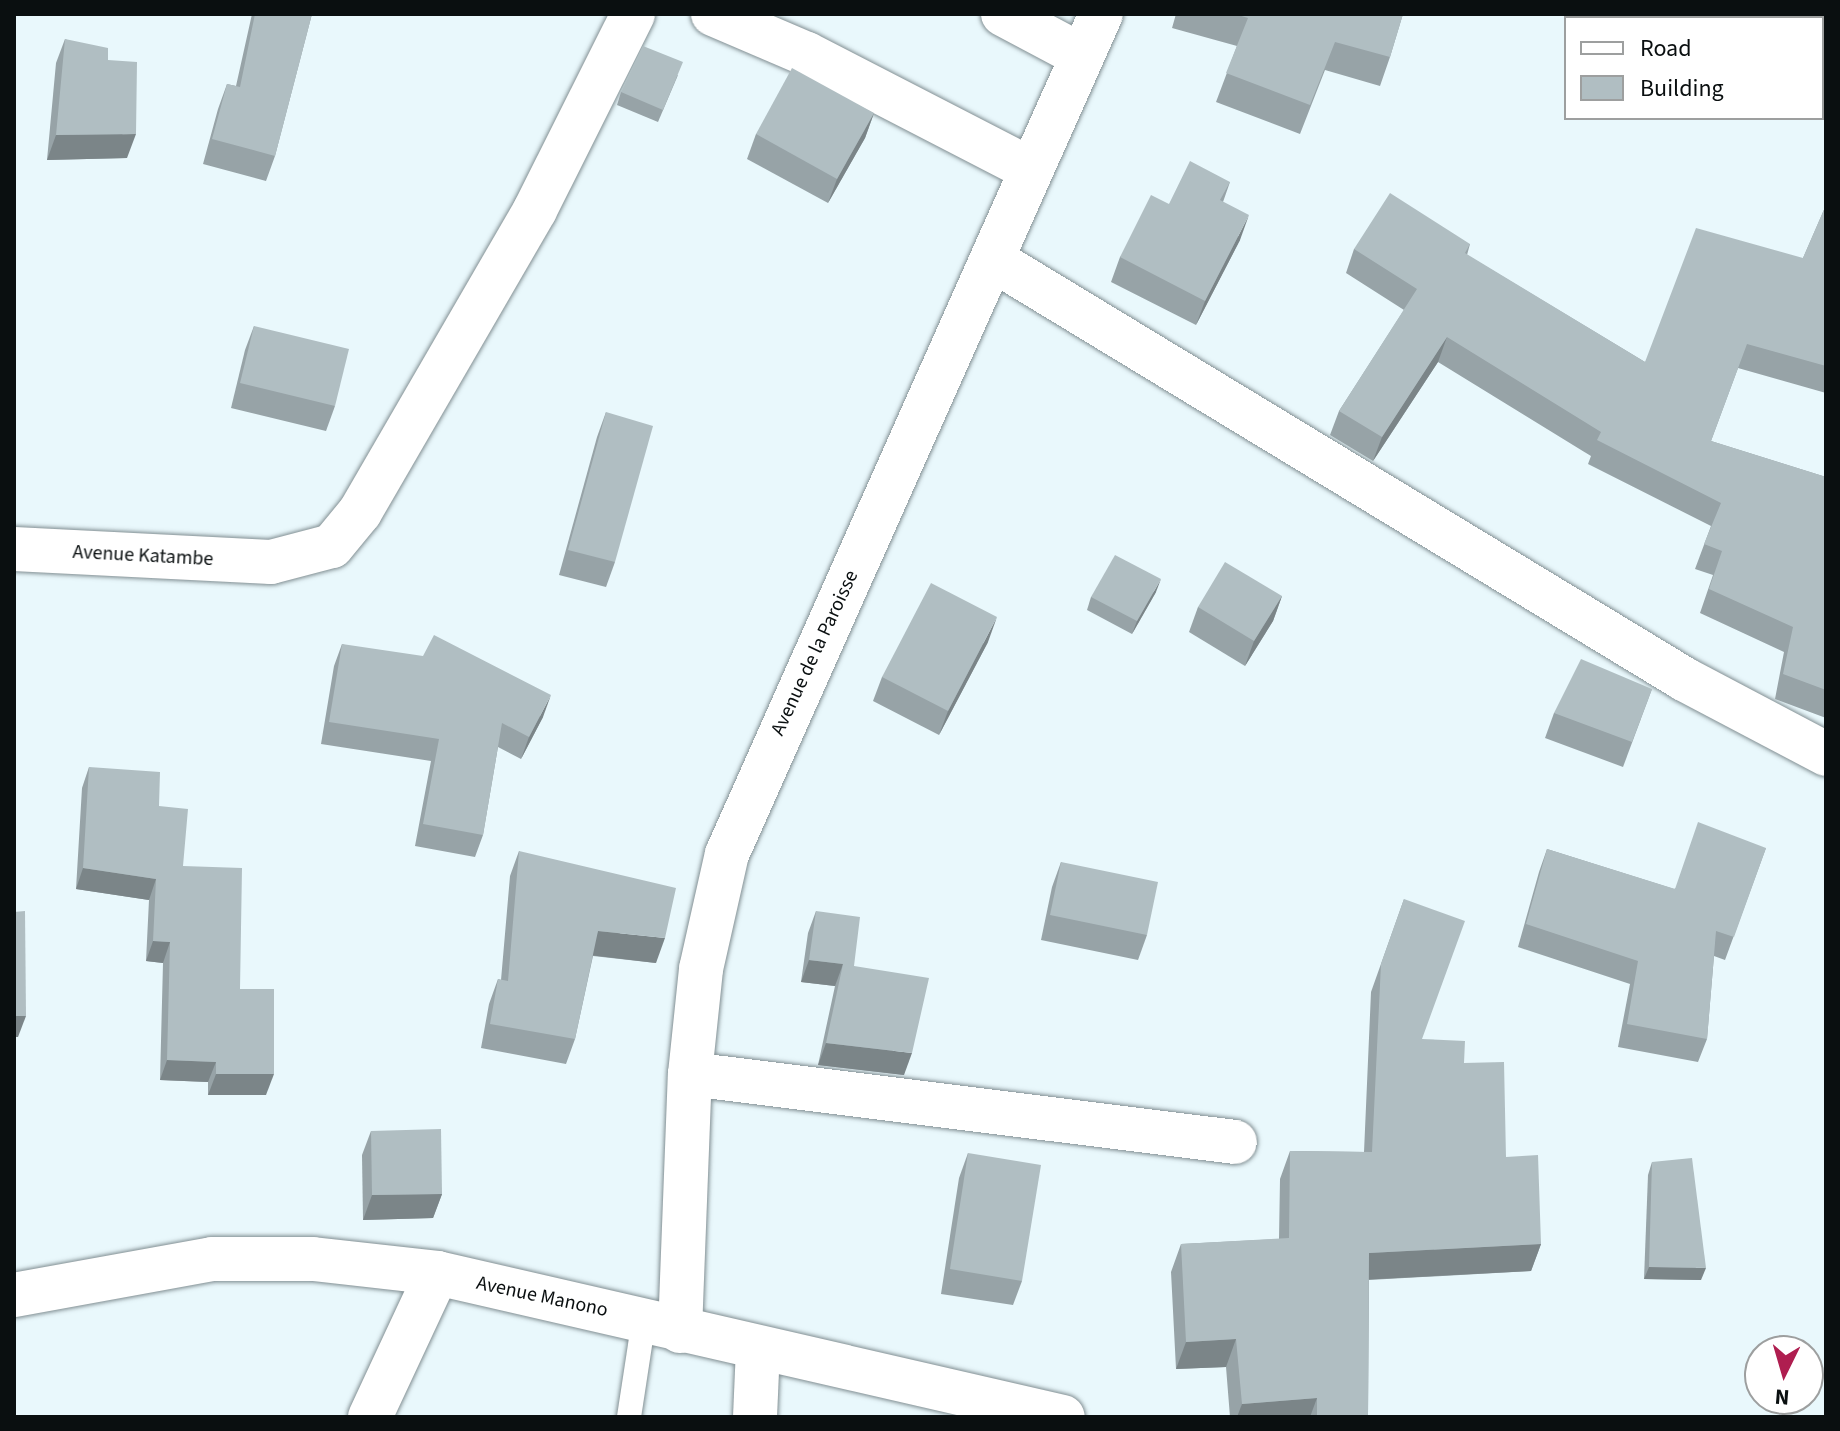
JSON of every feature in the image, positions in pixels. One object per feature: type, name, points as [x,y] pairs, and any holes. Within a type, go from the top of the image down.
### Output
[{"type":"street","name":"Avenue Katambe","points":[[14,549],[271,562],[317,555],[360,512],[535,210],[633,14]]},
{"type":"street","points":[[713,14],[807,54],[1030,169]]},
{"type":"street","points":[[1003,14],[1082,56]]},
{"type":"street","name":"Avenue de la Paroisse","points":[[662,1325],[701,969],[727,854],[995,261],[1030,169],[1101,14]]},
{"type":"street","points":[[995,261],[1684,679],[1826,754]]},
{"type":"street","points":[[690,1074],[1235,1142]]},
{"type":"street","name":"Avenue Manono","points":[[14,1295],[212,1259],[313,1259],[437,1273],[1063,1417]]},
{"type":"street","points":[[370,1417],[437,1273]]},
{"type":"street","points":[[755,1417],[758,1349]]},
{"type":"lane","points":[[629,1417],[662,1325]]},
{"type":"building","points":[[255,14],[312,14],[275,156],[212,139],[227,84],[240,87]]},
{"type":"building","points":[[1235,14],[1403,14],[1390,57],[1335,42],[1310,105],[1226,73],[1248,18]]},
{"type":"building","points":[[65,39],[108,48],[108,60],[137,62],[136,134],[56,135]]},
{"type":"building","points":[[643,46],[683,62],[663,110],[621,92]]},
{"type":"building","points":[[792,68],[874,113],[837,179],[756,134]]},
{"type":"building","points":[[1190,161],[1230,182],[1220,200],[1249,215],[1205,301],[1120,257],[1151,195],[1169,204]]},
{"type":"building","points":[[1390,193],[1470,244],[1465,253],[1645,362],[1696,228],[1803,258],[1826,205],[1826,366],[1747,344],[1711,441],[1826,477],[1826,690],[1783,674],[1793,627],[1709,589],[1722,551],[1704,544],[1721,503],[1597,440],[1601,432],[1447,337],[1382,437],[1339,411],[1417,289],[1354,249]]},
{"type":"building","points":[[254,326],[349,349],[335,406],[240,383]]},
{"type":"building","points":[[606,412],[653,426],[615,562],[568,550]]},
{"type":"building","points":[[1115,555],[1161,579],[1137,621],[1091,597]]},
{"type":"building","points":[[1225,562],[1282,596],[1254,641],[1198,607]]},
{"type":"building","points":[[931,583],[997,617],[948,711],[882,677]]},
{"type":"building","points":[[434,635],[551,695],[529,737],[502,723],[483,835],[423,824],[439,739],[329,722],[342,644],[423,656]]},
{"type":"building","points":[[1581,659],[1652,689],[1632,742],[1554,713]]},
{"type":"building","points":[[89,767],[160,772],[159,806],[188,809],[183,866],[242,868],[240,989],[274,989],[274,1074],[216,1074],[216,1062],[167,1060],[170,942],[153,941],[156,879],[83,868]]},
{"type":"building","points":[[1698,822],[1766,848],[1734,937],[1716,931],[1707,1039],[1627,1024],[1638,961],[1526,924],[1547,849],[1675,889]]},
{"type":"building","points":[[519,851],[676,888],[665,938],[598,931],[575,1039],[490,1024],[498,979],[508,981]]},
{"type":"building","points":[[1061,862],[1158,882],[1147,935],[1050,915]]},
{"type":"building","points":[[1404,899],[1465,921],[1422,1039],[1465,1041],[1464,1063],[1504,1062],[1506,1157],[1538,1155],[1541,1244],[1369,1253],[1368,1417],[1317,1417],[1317,1398],[1242,1404],[1236,1339],[1186,1342],[1181,1244],[1289,1238],[1290,1151],[1372,1152],[1381,964]]},
{"type":"building","points":[[25,911],[26,1016],[14,1016],[14,912]]},
{"type":"building","points":[[816,911],[860,917],[854,966],[929,978],[912,1053],[826,1043],[843,964],[809,960]]},
{"type":"building","points":[[441,1129],[442,1194],[372,1195],[371,1131]]},
{"type":"building","points":[[968,1153],[1041,1165],[1022,1281],[950,1269]]},
{"type":"building","points":[[1692,1158],[1706,1268],[1649,1267],[1652,1162]]}]
